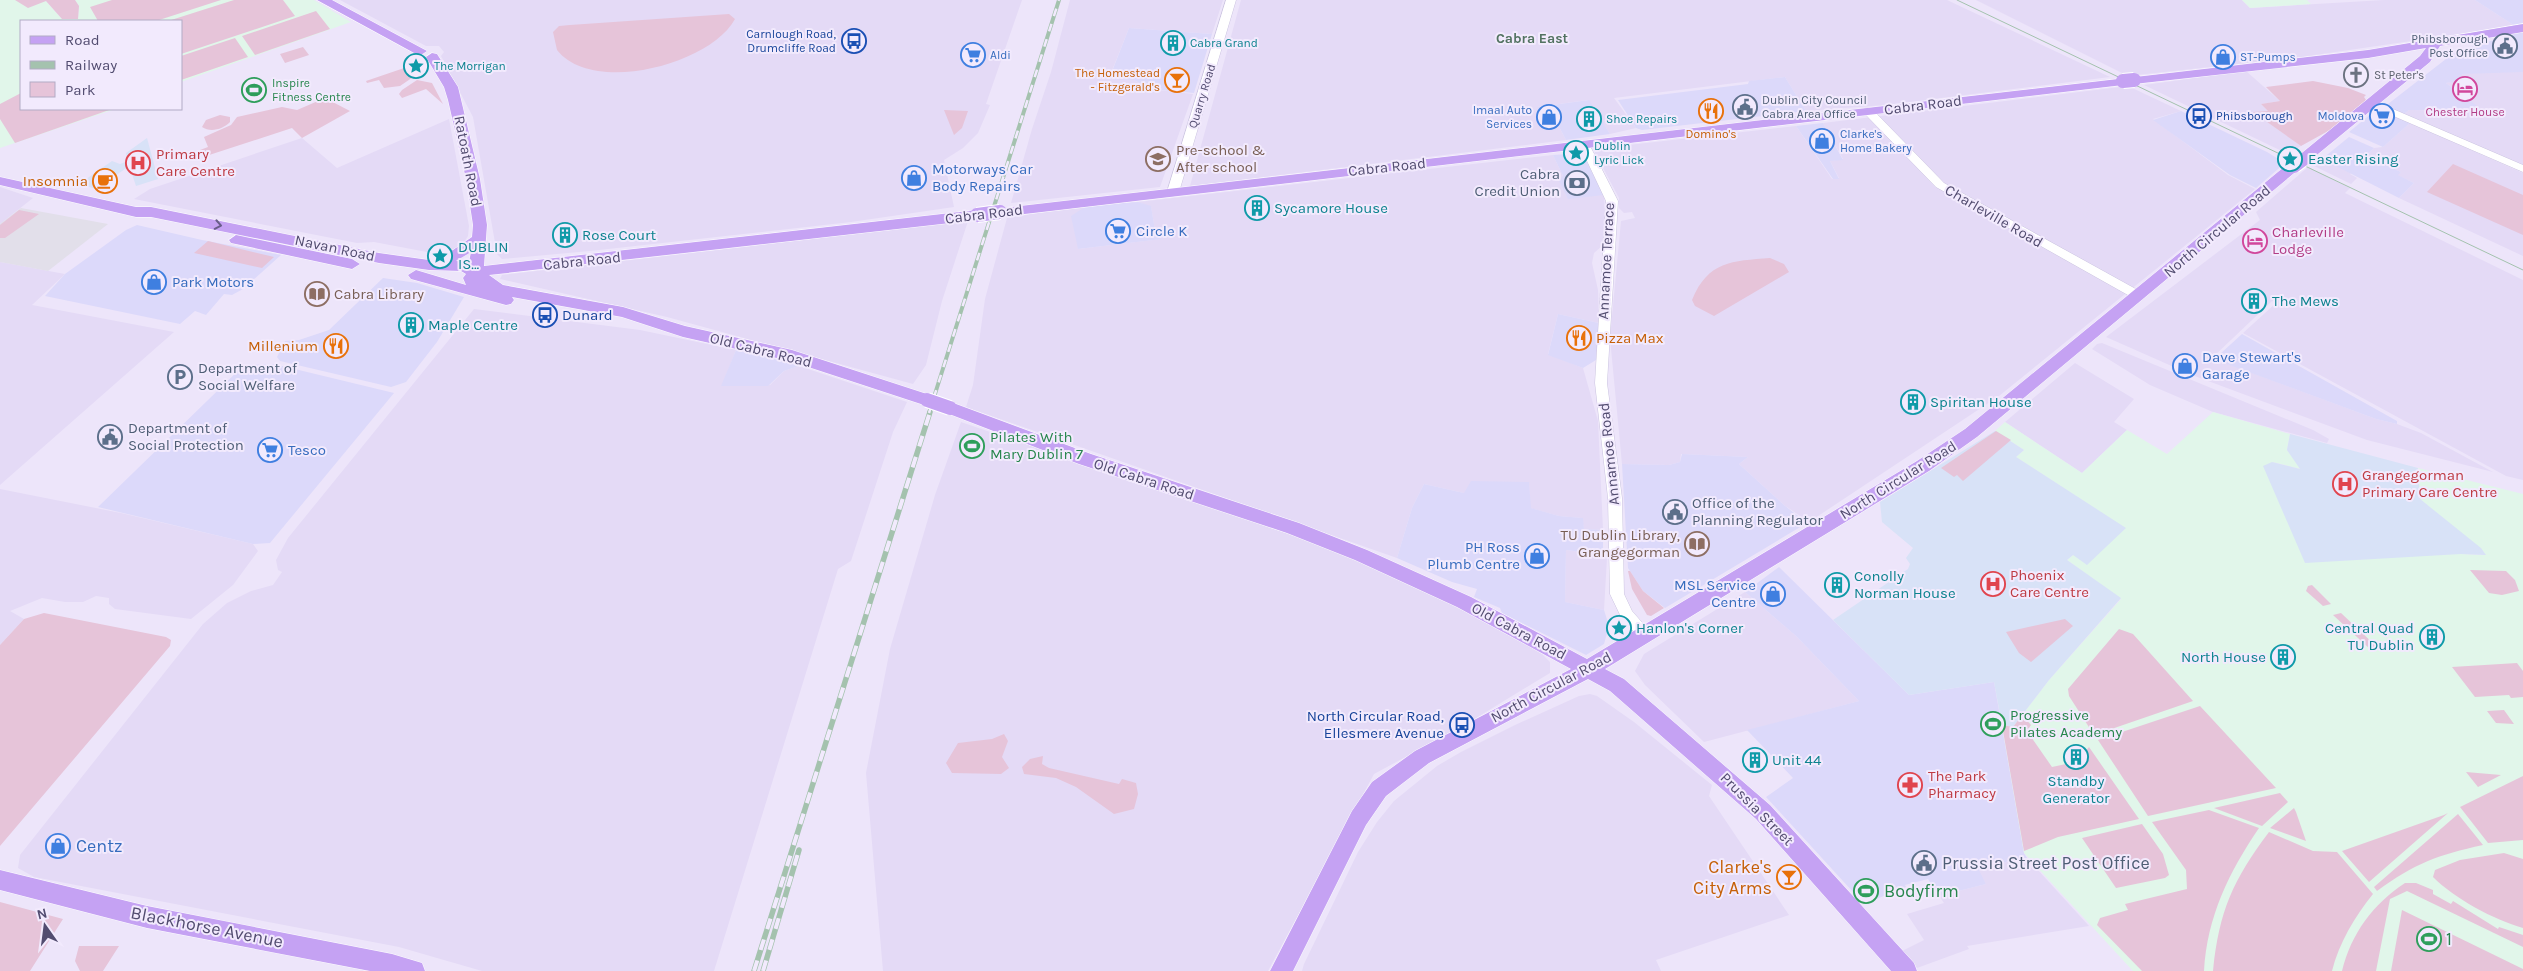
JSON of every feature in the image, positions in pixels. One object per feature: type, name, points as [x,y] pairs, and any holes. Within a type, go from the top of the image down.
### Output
[{"type":"main road","name":"Ratoath Road","points":[[323,0],[426,54],[451,87],[460,114],[474,179],[480,225],[480,239],[475,271]]},
{"type":"main road","points":[[2435,44],[2523,28]]},
{"type":"main road","name":"Cabra Road","points":[[475,271],[552,264],[2129,80],[2299,62],[2435,44]]},
{"type":"main road","name":"North Circular Road","points":[[1281,971],[1360,818],[1379,789],[1422,757],[1589,669],[1902,479],[1963,439],[2425,59],[2435,44]]},
{"type":"main road","name":"Navan Road","points":[[0,181],[136,212],[307,242],[379,258],[429,265],[464,266],[475,271]]},
{"type":"main road","name":"Navan Road","points":[[136,212],[141,217],[206,234],[416,275],[467,292],[506,300]]},
{"type":"main road","points":[[429,265],[452,258],[480,239]]},
{"type":"main road","name":"Navan Road","points":[[416,275],[451,276],[475,271]]},
{"type":"main road","name":"Old Cabra Road","points":[[654,323],[506,300],[477,290],[472,286],[470,278],[475,271],[499,289],[600,307],[654,323],[792,356],[919,397],[1085,459],[1309,534],[1361,555],[1464,602],[1589,669]]},
{"type":"main road","points":[[1554,650],[1560,672],[1556,687]]},
{"type":"main road","name":"Prussia Street","points":[[1589,669],[1625,691],[1763,812],[1906,971]]},
{"type":"main road","name":"Blackhorse Avenue","points":[[0,880],[43,893],[191,926],[373,960],[414,971]]},
{"type":"street","name":"Quarry Road","points":[[1173,192],[1231,0]]},
{"type":"street","points":[[2372,103],[2523,169]]},
{"type":"street","name":"Charleville Road","points":[[1868,111],[1925,172],[1940,185],[2139,296]]},
{"type":"street","name":"Annamoe Terrace","points":[[1584,144],[1612,201],[1601,383]]},
{"type":"street","name":"Annamoe Road","points":[[1601,383],[1614,488],[1617,594],[1627,614],[1646,635]]},
{"type":"shaded area","points":[[0,0],[45,0],[62,19],[78,19],[79,6],[75,0],[314,0],[351,22],[182,82],[182,20],[20,20],[20,110],[112,110],[0,148]]},
{"type":"shaded area","points":[[340,0],[1022,0],[986,104],[990,105],[978,133],[963,148],[944,160],[954,207],[851,222],[502,259],[497,254],[473,117],[441,56],[444,52],[439,46],[426,46]]},
{"type":"shaded area","points":[[1070,0],[1223,0],[1212,34],[1129,28],[1109,78],[1134,80],[1149,89],[1193,94],[1160,187],[1011,203],[1032,129],[1051,72]]},
{"type":"shaded area","points":[[1241,0],[1947,0],[2110,77],[1885,105],[1806,111],[1785,77],[1614,98],[1636,128],[1610,134],[1588,100],[1537,107],[1555,119],[1566,140],[1190,186]]},
{"type":"shaded area","points":[[1976,0],[2242,0],[2250,8],[2384,0],[2475,0],[2515,26],[2301,57],[2128,76]]},
{"type":"shaded area","points":[[2242,0],[2307,0],[2311,4],[2250,8]]},
{"type":"shaded area","points":[[2475,0],[2523,0],[2523,24],[2515,26]]},
{"type":"shaded area","points":[[1129,28],[1212,34],[1194,93],[1150,89],[1134,80],[1109,79]]},
{"type":"shaded area","points":[[2523,31],[2523,72],[2463,74],[2461,76],[2465,80],[2446,83],[2484,111],[2409,110],[2404,114],[2389,107],[2388,104],[2455,52]]},
{"type":"shaded area","points":[[2246,71],[2280,101],[2261,104],[2268,111],[2254,112],[2301,146],[2288,154],[2144,85]]},
{"type":"shaded area","points":[[2487,71],[2523,72],[2523,166],[2404,114],[2409,110],[2483,111],[2446,83],[2465,79],[2460,76],[2463,74]]},
{"type":"shaded area","points":[[1785,77],[1806,111],[1642,130],[1636,128],[1618,100],[1748,84],[1749,81]]},
{"type":"shaded area","points":[[2128,86],[2181,111],[2153,119],[2228,175],[2255,189],[1999,396],[1809,522],[1784,505],[1739,464],[1748,457],[1681,454],[1680,462],[1669,465],[1622,464],[1610,338],[1621,221],[1635,218],[1632,212],[1624,213],[1619,208],[1619,198],[1593,149],[1796,126],[1832,179],[1839,178],[1830,161],[1843,159],[1823,123]]},
{"type":"shaded area","points":[[1589,100],[1610,134],[1566,140],[1555,119],[1545,120],[1537,107]]},
{"type":"shaded area","points":[[2377,109],[2410,123],[2383,147],[2349,132]]},
{"type":"shaded area","points":[[2181,111],[2267,152],[2285,163],[2256,188],[2230,175],[2153,120]]},
{"type":"shaded area","points":[[449,119],[469,226],[468,236],[463,244],[452,250],[427,252],[374,242],[357,243],[134,199],[150,189],[302,138],[337,168]]},
{"type":"shaded area","points":[[1823,123],[1843,160],[1830,161],[1839,179],[1833,179],[1796,126]]},
{"type":"shaded area","points":[[2410,123],[2523,173],[2523,256],[2399,198],[2414,183],[2397,175],[2401,172],[2366,156],[2374,148],[2383,147]]},
{"type":"shaded area","points":[[2349,137],[2374,148],[2366,156],[2401,172],[2398,175],[2414,183],[2399,198],[2322,159]]},
{"type":"shaded area","name":"Primary Care Centre","points":[[147,138],[158,179],[136,186],[131,171],[125,169],[96,189],[79,184],[112,161],[120,164],[128,161],[126,153]]},
{"type":"shaded area","points":[[1568,154],[1584,157],[1604,195],[1568,199],[1559,181],[1563,176],[1553,155]]},
{"type":"shaded area","points":[[1553,155],[1563,176],[1604,195],[1606,236],[1602,246],[1594,253],[1592,263],[1598,290],[1599,323],[1558,314],[1548,354],[1583,368],[1598,421],[1603,530],[1584,529],[1582,518],[1559,516],[1530,508],[1529,483],[1464,493],[1424,484],[1412,508],[1397,558],[966,407],[973,385],[985,299],[1007,218],[1088,205],[1078,249],[1161,239],[1156,236],[1151,207],[1138,202]]},
{"type":"shaded area","points":[[2322,159],[2352,172],[2350,174],[2357,178],[2351,184],[2312,165]]},
{"type":"shaded area","points":[[2308,167],[2350,188],[2345,193],[2523,280],[2523,480],[2506,476],[2243,333],[2276,303],[2272,301],[2212,358],[2376,419],[2421,433],[2493,472],[2367,440],[2192,375],[2106,337],[2260,220],[2256,212]]},
{"type":"shaded area","points":[[0,187],[33,198],[0,224]]},
{"type":"shaded area","points":[[1138,202],[1151,206],[1156,236],[1162,239],[1078,249],[1071,216],[1088,205]]},
{"type":"shaded area","points":[[21,208],[108,224],[48,271],[0,262],[0,224]]},
{"type":"shaded area","points":[[968,221],[942,301],[926,365],[913,384],[667,317],[500,279],[502,275]]},
{"type":"shaded area","name":"Park Motors","points":[[137,225],[281,255],[243,289],[232,295],[224,294],[206,315],[195,311],[180,324],[45,296],[65,274],[126,230]]},
{"type":"shaded area","points":[[0,262],[65,274],[32,305],[174,332],[0,485]]},
{"type":"shaded area","name":"Maple Centre","points":[[383,278],[417,283],[464,297],[437,342],[406,382],[391,387],[280,361],[277,357],[285,341],[299,340],[329,330]]},
{"type":"shaded area","points":[[474,309],[640,330],[736,350],[722,386],[770,385],[784,371],[799,366],[907,402],[893,432],[851,561],[838,569],[714,971],[482,971],[399,947],[34,877],[18,868],[20,855],[203,624],[227,603],[251,591],[273,585],[282,572],[278,570],[276,560],[288,538]]},
{"type":"shaded area","points":[[1558,314],[1599,323],[1596,360],[1583,368],[1548,355]]},
{"type":"shaded area","points":[[2242,334],[2397,421],[2397,424],[2376,419],[2224,363],[2220,354]]},
{"type":"shaded area","points":[[2102,343],[2313,430],[2329,439],[2327,443],[2213,412],[2150,385],[2092,349],[2097,344]]},
{"type":"shaded area","points":[[736,350],[799,366],[784,371],[768,386],[721,386]]},
{"type":"shaded area","points":[[2075,363],[2134,399],[2114,422],[2127,430],[2082,473],[2005,422]]},
{"type":"shaded area","points":[[274,364],[394,393],[270,543],[253,544],[98,507],[244,365]]},
{"type":"shaded area","points":[[2213,412],[2290,434],[2287,450],[2301,469],[2272,462],[2461,554],[2486,555],[2420,499],[2418,468],[2523,494],[2523,971],[2133,971],[2024,853],[2002,725],[2013,727],[2049,680],[2121,599],[2067,560],[2125,528],[2016,457],[2024,450],[1995,431],[2005,422],[2082,473],[2127,430],[2167,454]]},
{"type":"shaded area","points":[[961,422],[1344,553],[1499,627],[1543,655],[1550,662],[1550,673],[1463,726],[1374,774],[1268,971],[883,971],[866,773],[890,649],[935,495]]},
{"type":"shaded area","name":"Phoenix Care Centre","points":[[1995,431],[2024,450],[2016,457],[2126,528],[2087,565],[2073,555],[2067,560],[2121,598],[2049,680],[2013,727],[2002,725],[1994,682],[1909,695],[1833,620],[1908,569],[1910,564],[1906,558],[1913,548],[1882,522],[1880,502]]},
{"type":"shaded area","name":"Grangegorman Primary Care Centre","points":[[2290,434],[2418,468],[2420,499],[2481,548],[2486,555],[2461,554],[2305,563],[2263,466],[2272,462],[2300,469],[2287,450]]},
{"type":"shaded area","points":[[1682,454],[1748,457],[1739,464],[1807,523],[1665,608],[1643,591],[1628,568],[1622,464],[1669,465],[1680,462]]},
{"type":"shaded area","points":[[1471,481],[1529,482],[1531,508],[1559,516],[1583,518],[1584,529],[1603,530],[1603,555],[1566,550],[1565,602],[1604,610],[1609,626],[1604,644],[1586,655],[1502,613],[1500,608],[1474,597],[1477,589],[1452,582],[1397,558],[1412,508],[1424,484],[1464,493]]},
{"type":"shaded area","points":[[0,489],[121,513],[253,544],[258,551],[233,585],[191,619],[115,609],[109,604],[109,598],[96,596],[83,602],[65,602],[42,598],[10,611],[24,619],[0,645]]},
{"type":"shaded area","points":[[1566,550],[1603,555],[1607,558],[1604,610],[1565,602]]},
{"type":"shaded area","points":[[1779,567],[1909,695],[1994,682],[2024,853],[2027,858],[2016,859],[1979,870],[1986,884],[1939,896],[1928,879],[1905,885],[1906,887],[1864,904],[1766,797],[1793,778],[1747,730],[1859,701],[1796,636],[1745,592]]},
{"type":"shaded area","points":[[1745,592],[1796,636],[1859,701],[1704,742],[1645,685],[1635,671],[1644,654]]},
{"type":"shaded area","points":[[1590,694],[1597,696],[1634,722],[1712,785],[1709,796],[1789,915],[1656,960],[1661,971],[1302,971],[1358,852],[1377,822],[1394,801],[1437,766],[1461,752],[1579,696]]},
{"type":"shaded area","points":[[2027,858],[2089,926],[1967,946],[1969,949],[1917,968],[1902,951],[1924,940],[1907,914],[1944,903],[1939,896],[1986,884],[1978,871],[2016,859]]},
{"type":"green space","points":[[15,0],[75,0],[79,6],[78,19],[62,19],[46,1],[28,8]]},
{"type":"green space","points":[[112,0],[221,0],[159,20],[97,20],[90,7]]},
{"type":"green space","points":[[234,0],[283,0],[295,16],[182,54],[182,20],[171,20]]},
{"type":"green space","points":[[316,11],[330,29],[255,55],[242,36]]},
{"type":"green space","points":[[729,14],[735,19],[722,35],[702,50],[677,61],[650,69],[622,72],[596,71],[574,63],[557,50],[553,32],[559,26]]},
{"type":"green space","points":[[235,38],[248,57],[182,80],[182,56]]},
{"type":"green space","points":[[303,47],[309,55],[285,63],[280,54]]},
{"type":"green space","points":[[410,66],[422,71],[400,86],[384,88],[379,80],[367,83],[366,81]]},
{"type":"green space","points":[[417,80],[432,83],[443,104],[426,89],[402,98],[399,94],[402,90]]},
{"type":"green space","points":[[2313,81],[2348,88],[2366,95],[2364,97],[2366,100],[2339,125],[2301,146],[2253,112],[2268,111],[2261,104],[2280,101],[2266,87]]},
{"type":"green space","points":[[20,94],[20,110],[109,110],[15,143],[0,119],[0,104]]},
{"type":"green space","points":[[325,98],[350,111],[302,138],[292,128],[203,157],[200,150],[208,147],[204,137],[231,125],[237,117],[282,107],[297,110]]},
{"type":"green space","points":[[944,110],[968,111],[962,128],[954,135]]},
{"type":"green space","points":[[220,115],[230,117],[230,122],[224,127],[217,129],[209,130],[202,127],[206,120]]},
{"type":"green space","points":[[2453,164],[2523,195],[2523,235],[2427,192]]},
{"type":"green space","points":[[19,210],[39,214],[5,238],[0,238],[0,225]]},
{"type":"green space","points":[[208,241],[274,257],[262,268],[194,253]]},
{"type":"green space","points":[[1770,258],[1784,264],[1789,272],[1714,316],[1695,306],[1692,300],[1698,287],[1714,270],[1733,262]]},
{"type":"green space","points":[[1996,431],[2011,440],[1963,481],[1957,475],[1954,477],[1941,468]]},
{"type":"green space","points":[[2470,570],[2506,571],[2515,580],[2519,591],[2502,595],[2489,593]]},
{"type":"green space","points":[[1628,571],[1630,571],[1643,591],[1664,608],[1651,616],[1647,615],[1632,589]]},
{"type":"green space","points":[[2312,585],[2331,604],[2323,606],[2306,591],[2308,586]]},
{"type":"green space","points":[[44,613],[166,637],[171,640],[170,646],[0,846],[0,645],[24,619]]},
{"type":"green space","points":[[2341,613],[2376,646],[2370,649],[2333,615]]},
{"type":"green space","points":[[2065,619],[2073,626],[2031,662],[2019,653],[2006,632]]},
{"type":"green space","points":[[2119,629],[2133,634],[2193,701],[2094,735],[2069,696],[2068,689]]},
{"type":"green space","points":[[2517,663],[2523,671],[2523,697],[2511,698],[2509,695],[2475,697],[2452,667]]},
{"type":"green space","points":[[2200,706],[2276,788],[2148,816],[2098,740]]},
{"type":"green space","points":[[2504,710],[2514,724],[2496,723],[2487,711]]},
{"type":"green space","points":[[2022,715],[2031,725],[2027,731],[2052,767],[2066,764],[2072,768],[2089,747],[2139,819],[2058,837],[2024,851],[2002,725],[2013,727]]},
{"type":"green space","points":[[1004,734],[1008,741],[1002,757],[1009,768],[1001,774],[952,773],[946,763],[958,743],[992,739]]},
{"type":"green space","points":[[1043,756],[1042,764],[1049,768],[1119,784],[1122,779],[1136,783],[1138,794],[1134,809],[1114,814],[1076,787],[1056,778],[1024,774],[1022,767],[1030,759]]},
{"type":"green space","points":[[2466,772],[2501,775],[2478,787]]},
{"type":"green space","points":[[2523,776],[2523,840],[2488,843],[2460,807]]},
{"type":"green space","points":[[2280,793],[2288,802],[2262,826],[2214,808]]},
{"type":"green space","points":[[2294,808],[2296,812],[2306,841],[2270,828]]},
{"type":"green space","points":[[2209,810],[2259,828],[2238,861],[2221,896],[2210,932],[2204,971],[2142,971],[2097,925],[2100,918],[2128,910],[2125,904],[2187,889],[2186,870],[2152,822]]},
{"type":"green space","points":[[2448,813],[2369,882],[2342,851],[2444,815]]},
{"type":"green space","points":[[2458,814],[2483,845],[2453,852],[2427,861],[2403,873],[2377,891],[2374,887]]},
{"type":"green space","points":[[2142,824],[2163,854],[2169,875],[2165,878],[2116,888],[2082,838]]},
{"type":"green space","points":[[2269,832],[2313,851],[2337,852],[2373,894],[2348,930],[2332,971],[2213,971],[2219,931],[2230,897],[2246,866]]},
{"type":"green space","points":[[2504,853],[2523,859],[2523,928],[2500,920],[2475,907],[2452,893],[2433,877],[2435,870],[2460,860]]},
{"type":"green space","points":[[2405,883],[2416,883],[2433,890],[2433,894],[2451,904],[2453,901],[2498,929],[2499,927],[2523,935],[2523,947],[2407,891],[2390,899],[2376,971],[2342,971],[2357,932],[2373,910],[2393,891]]},
{"type":"green space","points":[[0,902],[63,919],[30,971],[0,971]]},
{"type":"green space","name":"1","points":[[2402,910],[2523,969],[2523,971],[2391,971]]},
{"type":"green space","points":[[79,946],[119,946],[103,971],[80,971],[75,961]]},
{"type":"tram line","points":[[1957,0],[2523,270]]},
{"type":"railway","points":[[929,413],[1059,0]]},
{"type":"railway","points":[[754,971],[930,412]]},
{"type":"railway","points":[[763,971],[799,850]]},
{"type":"place","name":"Carnlough Road, Drumcliffe Road","points":[[854,41]]},
{"type":"place","name":"Cabra Grand","points":[[1173,43]]},
{"type":"place","name":"Phibsborough Post Office","points":[[2505,46]]},
{"type":"place","name":"Aldi","points":[[973,55]]},
{"type":"place","name":"ST-Pumps","points":[[2223,57]]},
{"type":"place","name":"The Morrigan","points":[[416,66]]},
{"type":"place","name":"St Peter's","points":[[2356,75]]},
{"type":"place","name":"The Homestead - Fitzgerald's","points":[[1177,80]]},
{"type":"place","name":"Chester House","points":[[2465,89]]},
{"type":"place","name":"Inspire Fitness Centre","points":[[254,90]]},
{"type":"place","name":"Dublin City Council Cabra Area Office","points":[[1745,107]]},
{"type":"place","name":"Domino's","points":[[1711,111]]},
{"type":"place","name":"Phibsborough","points":[[2199,116]]},
{"type":"place","name":"Moldova","points":[[2382,116]]},
{"type":"place","name":"Imaal Auto Services","points":[[1549,117]]},
{"type":"place","name":"Shoe Repairs","points":[[1589,119]]},
{"type":"place","name":"Clarke's Home Bakery","points":[[1822,141]]},
{"type":"place","name":"Dublin Lyric Lick","points":[[1576,153]]},
{"type":"place","name":"Pre-school & After school","points":[[1158,159]]},
{"type":"place","name":"Easter Rising","points":[[2290,159]]},
{"type":"place","name":"Primary Care Centre","points":[[138,163]]},
{"type":"place","name":"Motorways Car Body Repairs","points":[[914,178]]},
{"type":"place","name":"Insomnia","points":[[105,181]]},
{"type":"place","name":"Cabra Credit Union","points":[[1577,183]]},
{"type":"place","name":"Sycamore House","points":[[1257,208]]},
{"type":"place","name":"Circle K","points":[[1118,231]]},
{"type":"place","name":"Rose Court","points":[[565,235]]},
{"type":"place","name":"Charleville Lodge","points":[[2255,241]]},
{"type":"place","name":"DUBLIN IS...","points":[[440,256]]},
{"type":"place","name":"Park Motors","points":[[154,282]]},
{"type":"place","name":"Cabra Library","points":[[317,294]]},
{"type":"place","name":"The Mews","points":[[2254,301]]},
{"type":"place","name":"Dunard","points":[[545,315]]},
{"type":"place","name":"Maple Centre","points":[[411,325]]},
{"type":"place","name":"Pizza Max","points":[[1579,338]]},
{"type":"place","name":"Millenium","points":[[336,346]]},
{"type":"place","name":"Dave Stewart's Garage","points":[[2185,366]]},
{"type":"place","name":"Department of Social Welfare","points":[[180,377]]},
{"type":"place","name":"Spiritan House","points":[[1913,402]]},
{"type":"place","name":"Department of Social Protection","points":[[110,437]]},
{"type":"place","name":"Pilates With Mary Dublin 7","points":[[972,446]]},
{"type":"place","name":"Tesco","points":[[270,450]]},
{"type":"place","name":"Grangegorman Primary Care Centre","points":[[2345,484]]},
{"type":"place","name":"Office of the Planning Regulator","points":[[1675,512]]},
{"type":"place","name":"TU Dublin Library, Grangegorman","points":[[1697,544]]},
{"type":"place","name":"PH Ross Plumb Centre","points":[[1537,556]]},
{"type":"place","name":"Phoenix Care Centre","points":[[1993,584]]},
{"type":"place","name":"Conolly Norman House","points":[[1837,585]]},
{"type":"place","name":"MSL Service Centre","points":[[1773,594]]},
{"type":"place","name":"Hanlon's Corner","points":[[1619,628]]},
{"type":"place","name":"Central Quad TU Dublin","points":[[2432,637]]},
{"type":"place","name":"North House","points":[[2283,657]]},
{"type":"place","name":"Progressive Pilates Academy","points":[[1993,724]]},
{"type":"place","name":"North Circular Road, Ellesmere Avenue","points":[[1462,725]]},
{"type":"place","name":"Standby Generator","points":[[2076,757]]},
{"type":"place","name":"Unit 44","points":[[1755,760]]},
{"type":"place","name":"The Park Pharmacy","points":[[1910,785]]},
{"type":"place","name":"Centz","points":[[58,846]]},
{"type":"place","name":"Prussia Street Post Office","points":[[1924,863]]},
{"type":"place","name":"Clarke's City Arms","points":[[1789,877]]},
{"type":"place","name":"Bodyfirm","points":[[1866,891]]},
{"type":"place","name":"1","points":[[2429,939]]},
{"type":"district","name":"Cabra East","points":[[1532,38]]}]
